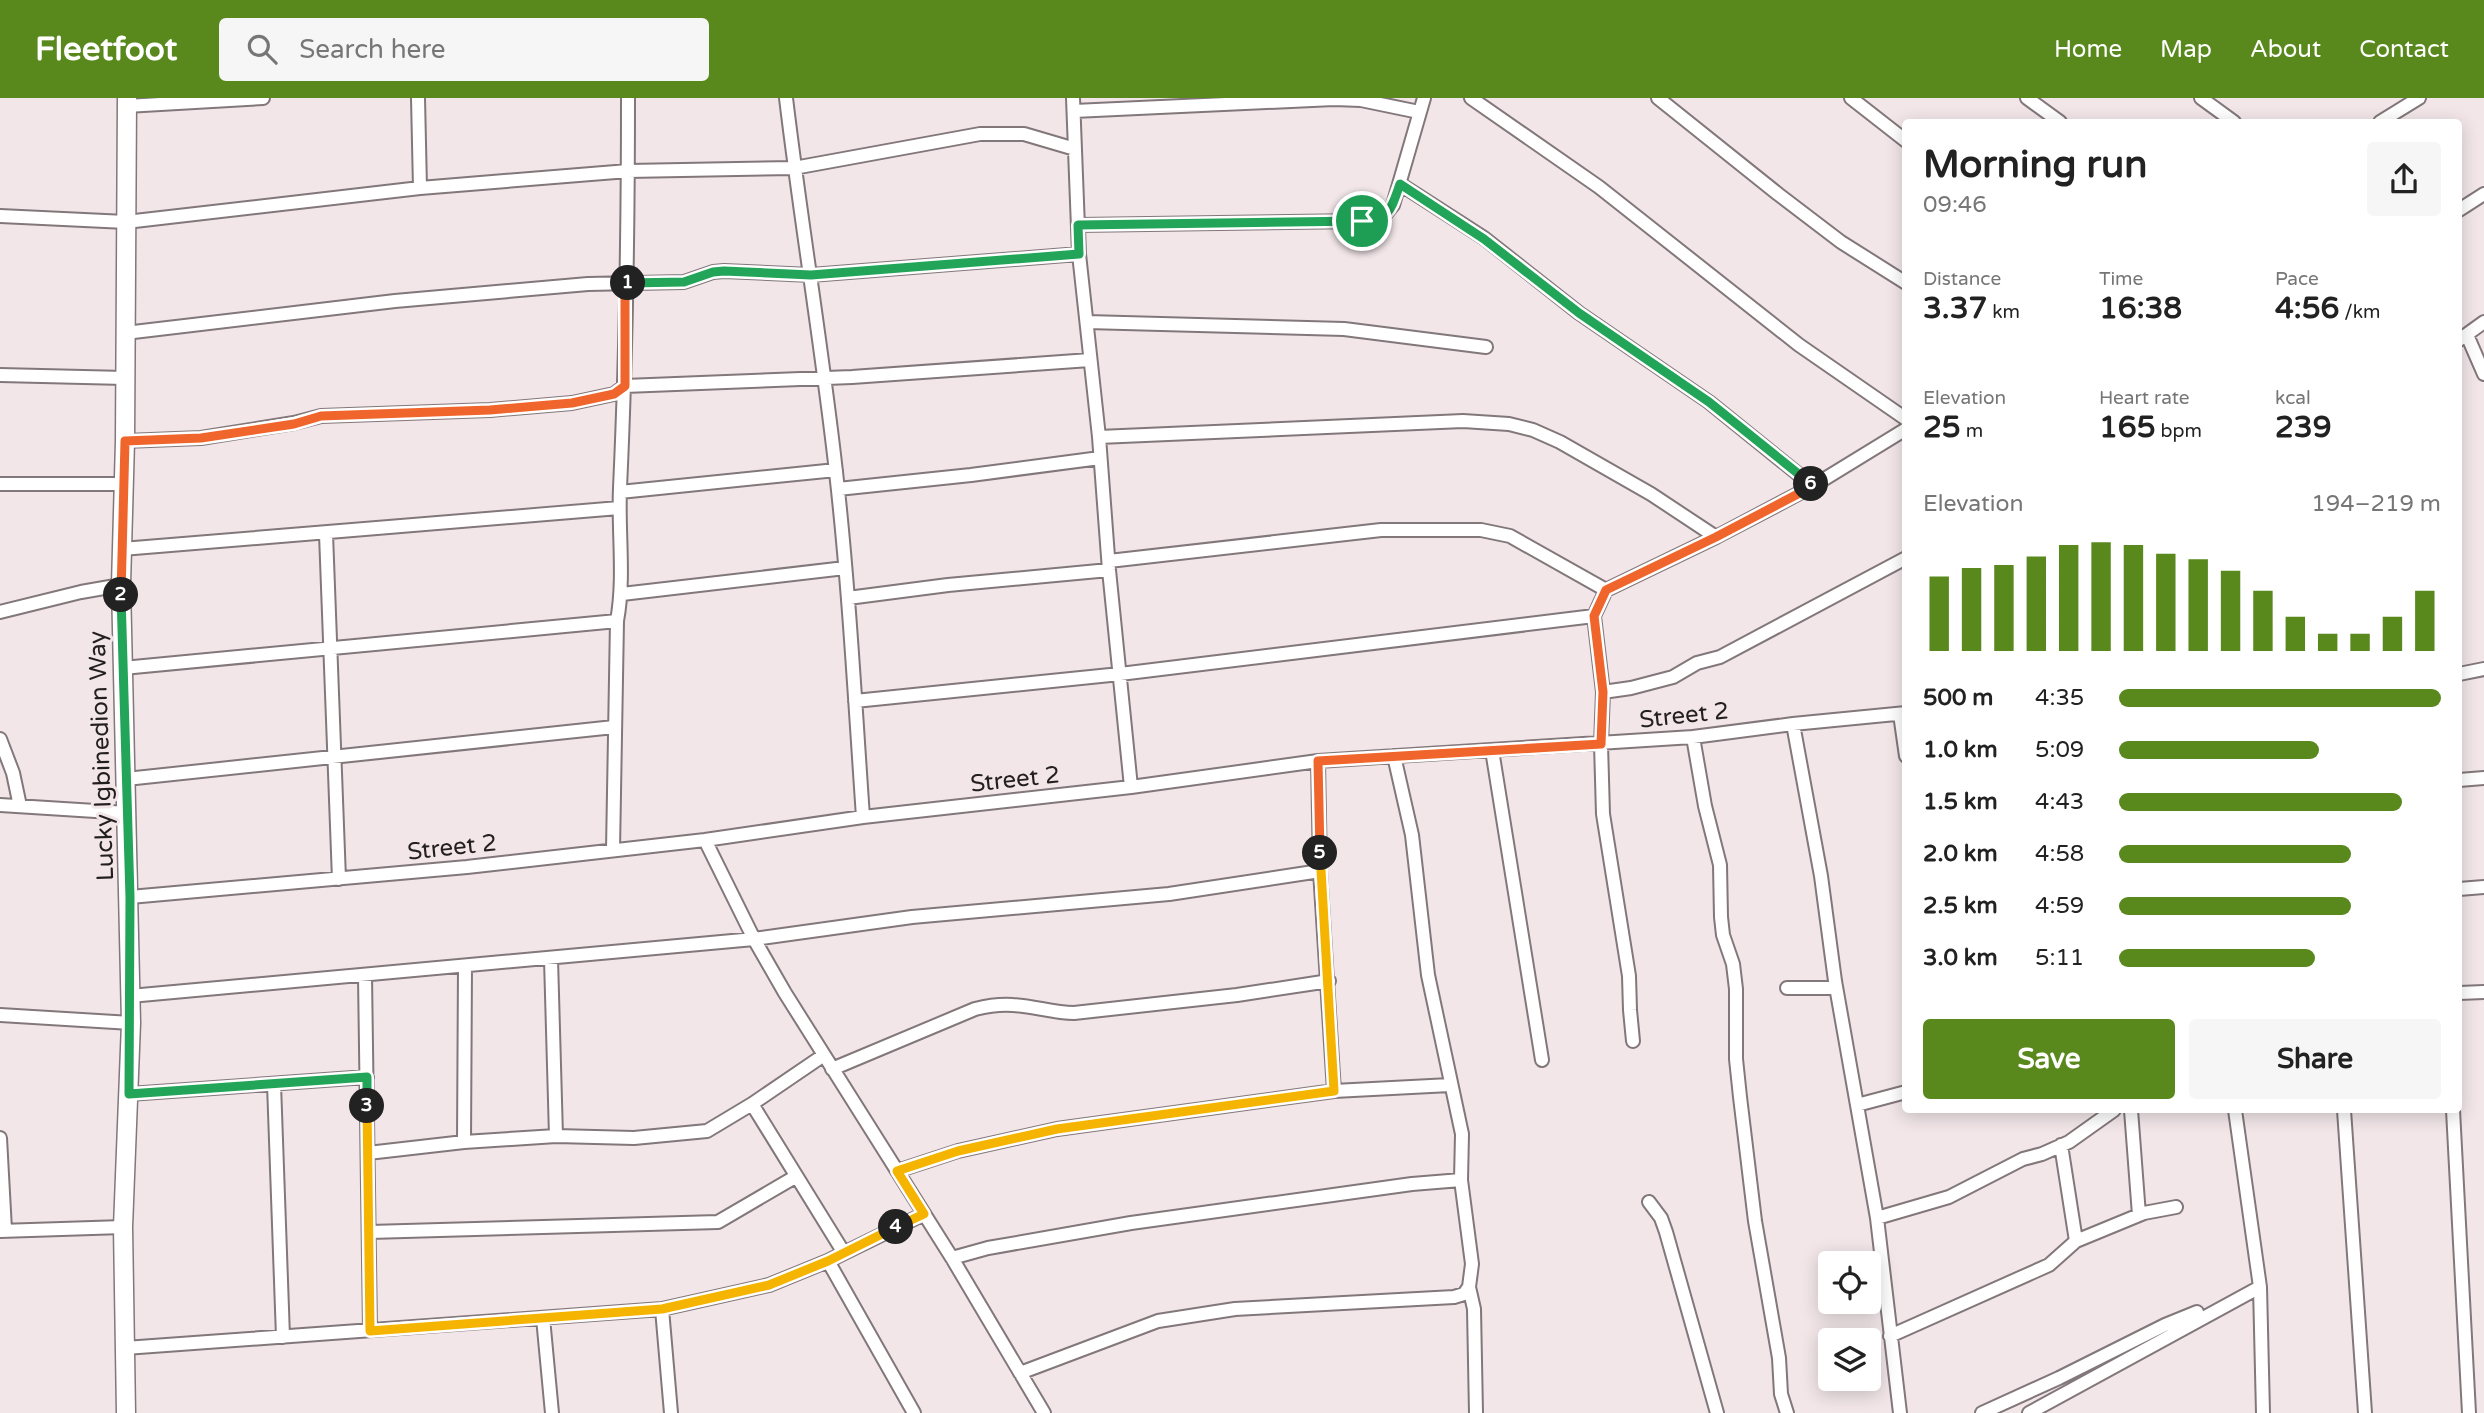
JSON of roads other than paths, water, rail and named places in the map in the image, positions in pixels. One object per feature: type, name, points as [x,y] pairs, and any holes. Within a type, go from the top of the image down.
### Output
[{"type":"street","points":[[127,102],[263,98]]},
{"type":"street","points":[[418,98],[420,188]]},
{"type":"street","points":[[613,850],[617,621],[622,594],[619,508],[625,386],[628,98]]},
{"type":"street","points":[[786,98],[836,470],[863,817]]},
{"type":"street","points":[[1078,225],[1375,221],[1388,214],[1400,184],[1424,98]]},
{"type":"street","points":[[1471,98],[1599,187],[1799,345],[1902,416]]},
{"type":"street","points":[[1658,98],[1841,242],[1902,280]]},
{"type":"street","points":[[1851,98],[1902,138]]},
{"type":"street","points":[[2027,98],[2056,119]]},
{"type":"street","points":[[2201,98],[2230,119]]},
{"type":"street","points":[[1131,787],[1099,437],[1079,254],[1073,105],[1334,99],[1361,100],[1419,112]]},
{"type":"street","points":[[2385,119],[2416,99]]},
{"type":"street","name":"Lucky Igbinedion Way","points":[[126,1413],[123,1227],[131,1023],[121,585],[125,441],[127,102]]},
{"type":"street","points":[[0,216],[127,222],[420,188],[628,171],[794,168],[980,134],[1024,134],[1076,149]]},
{"type":"street","points":[[1400,184],[1484,239],[1579,313],[1709,402],[1813,486]]},
{"type":"street","points":[[2462,208],[2484,194]]},
{"type":"street","points":[[125,333],[395,300],[625,283],[684,282],[724,271],[811,275],[1079,254]]},
{"type":"street","points":[[1087,322],[1344,329],[1486,347]]},
{"type":"street","points":[[2484,322],[2463,338],[2484,374]]},
{"type":"street","points":[[125,441],[201,438],[294,424],[321,416],[436,413],[572,403],[614,394],[625,386],[825,378],[1090,360]]},
{"type":"street","points":[[0,375],[125,378]]},
{"type":"street","points":[[1099,437],[1463,421],[1508,424],[1533,430],[1560,442],[1651,494],[1716,537]]},
{"type":"street","points":[[1633,1041],[1629,976],[1603,814],[1603,692],[1594,616],[1606,590],[1813,486],[1902,431]]},
{"type":"street","points":[[838,489],[1100,458]]},
{"type":"street","points":[[620,492],[836,470]]},
{"type":"street","points":[[0,484],[124,484]]},
{"type":"street","points":[[122,549],[619,508]]},
{"type":"street","points":[[848,598],[1381,530],[1481,530],[1510,536],[1606,590]]},
{"type":"street","points":[[326,534],[339,879]]},
{"type":"street","points":[[1603,692],[1673,677],[1697,663],[1720,657],[1902,560]]},
{"type":"street","points":[[622,594],[845,568]]},
{"type":"street","points":[[0,612],[121,585]]},
{"type":"street","points":[[855,701],[1120,674],[1594,616]]},
{"type":"street","points":[[123,668],[617,621]]},
{"type":"street","points":[[2462,673],[2484,669]]},
{"type":"street","name":"Street 2","points":[[130,897],[339,879],[705,840],[863,817],[1131,787],[1318,761],[1693,737],[1902,714]]},
{"type":"street","points":[[1793,724],[1821,876],[1836,988],[1877,1218],[1900,1413]]},
{"type":"street","points":[[127,779],[614,727]]},
{"type":"street","points":[[1693,737],[1705,806],[1720,865],[1721,917],[1723,935],[1733,964],[1736,989],[1736,1059],[1755,1221],[1779,1359],[1781,1394],[1787,1413]]},
{"type":"street","points":[[0,739],[20,806]]},
{"type":"street","points":[[1492,750],[1542,1060]]},
{"type":"street","points":[[1394,756],[1412,835],[1428,975],[1462,1134],[1461,1180],[1471,1253],[1469,1287],[1474,1309],[1476,1413]]},
{"type":"street","points":[[1318,761],[1320,872],[1334,1091]]},
{"type":"street","points":[[2462,780],[2484,778]]},
{"type":"street","points":[[0,805],[127,813]]},
{"type":"street","points":[[705,840],[754,939],[785,993],[953,1258],[1044,1413]]},
{"type":"street","points":[[130,996],[754,939],[912,917],[1169,894],[1320,872]]},
{"type":"street","points":[[2462,889],[2484,887]]},
{"type":"street","points":[[551,959],[555,1136]]},
{"type":"street","points":[[464,1142],[465,966]]},
{"type":"street","points":[[365,976],[370,1331]]},
{"type":"street","points":[[832,1069],[975,1009],[995,1005],[1014,1004],[1055,1013],[1074,1013],[1175,1003],[1329,981]]},
{"type":"street","points":[[1787,988],[1836,988]]},
{"type":"street","points":[[2462,993],[2484,992]]},
{"type":"street","points":[[0,1015],[131,1023]]},
{"type":"street","points":[[368,1153],[464,1142],[555,1136],[634,1138],[706,1131],[752,1104],[824,1055]]},
{"type":"street","points":[[129,1094],[367,1077]]},
{"type":"street","points":[[274,1084],[283,1337]]},
{"type":"street","points":[[897,1171],[958,1151],[1057,1129],[1334,1091],[1450,1085]]},
{"type":"street","points":[[1857,1105],[1902,1093]]},
{"type":"street","points":[[752,1104],[844,1253]]},
{"type":"street","points":[[1877,1218],[1949,1196],[2023,1159],[2061,1146],[2109,1113]]},
{"type":"street","points":[[2131,1113],[2139,1215]]},
{"type":"street","points":[[2235,1113],[2260,1287],[2263,1413]]},
{"type":"street","points":[[2344,1113],[2365,1413]]},
{"type":"street","points":[[2453,1113],[2469,1413]]},
{"type":"street","points":[[0,1138],[2,1230],[123,1227]]},
{"type":"street","points":[[2061,1146],[2076,1241]]},
{"type":"street","points":[[370,1233],[718,1222],[795,1177]]},
{"type":"street","points":[[953,1258],[988,1248],[1131,1223],[1412,1184],[1461,1180]]},
{"type":"street","points":[[1649,1202],[1661,1217],[1666,1232],[1717,1413]]},
{"type":"street","points":[[1890,1336],[2049,1265],[2076,1241],[2139,1215],[2176,1207]]},
{"type":"street","points":[[125,1348],[662,1309],[769,1285],[828,1261],[924,1214]]},
{"type":"street","points":[[828,1261],[914,1413]]},
{"type":"street","points":[[1020,1373],[1158,1321],[1235,1309],[1454,1297],[1464,1294],[1469,1287]]},
{"type":"street","points":[[2029,1413],[2260,1287]]},
{"type":"street","points":[[662,1309],[671,1413]]},
{"type":"street","points":[[1983,1413],[2165,1325],[2197,1311],[2207,1310],[2211,1313]]},
{"type":"street","points":[[543,1318],[547,1413]]}]
